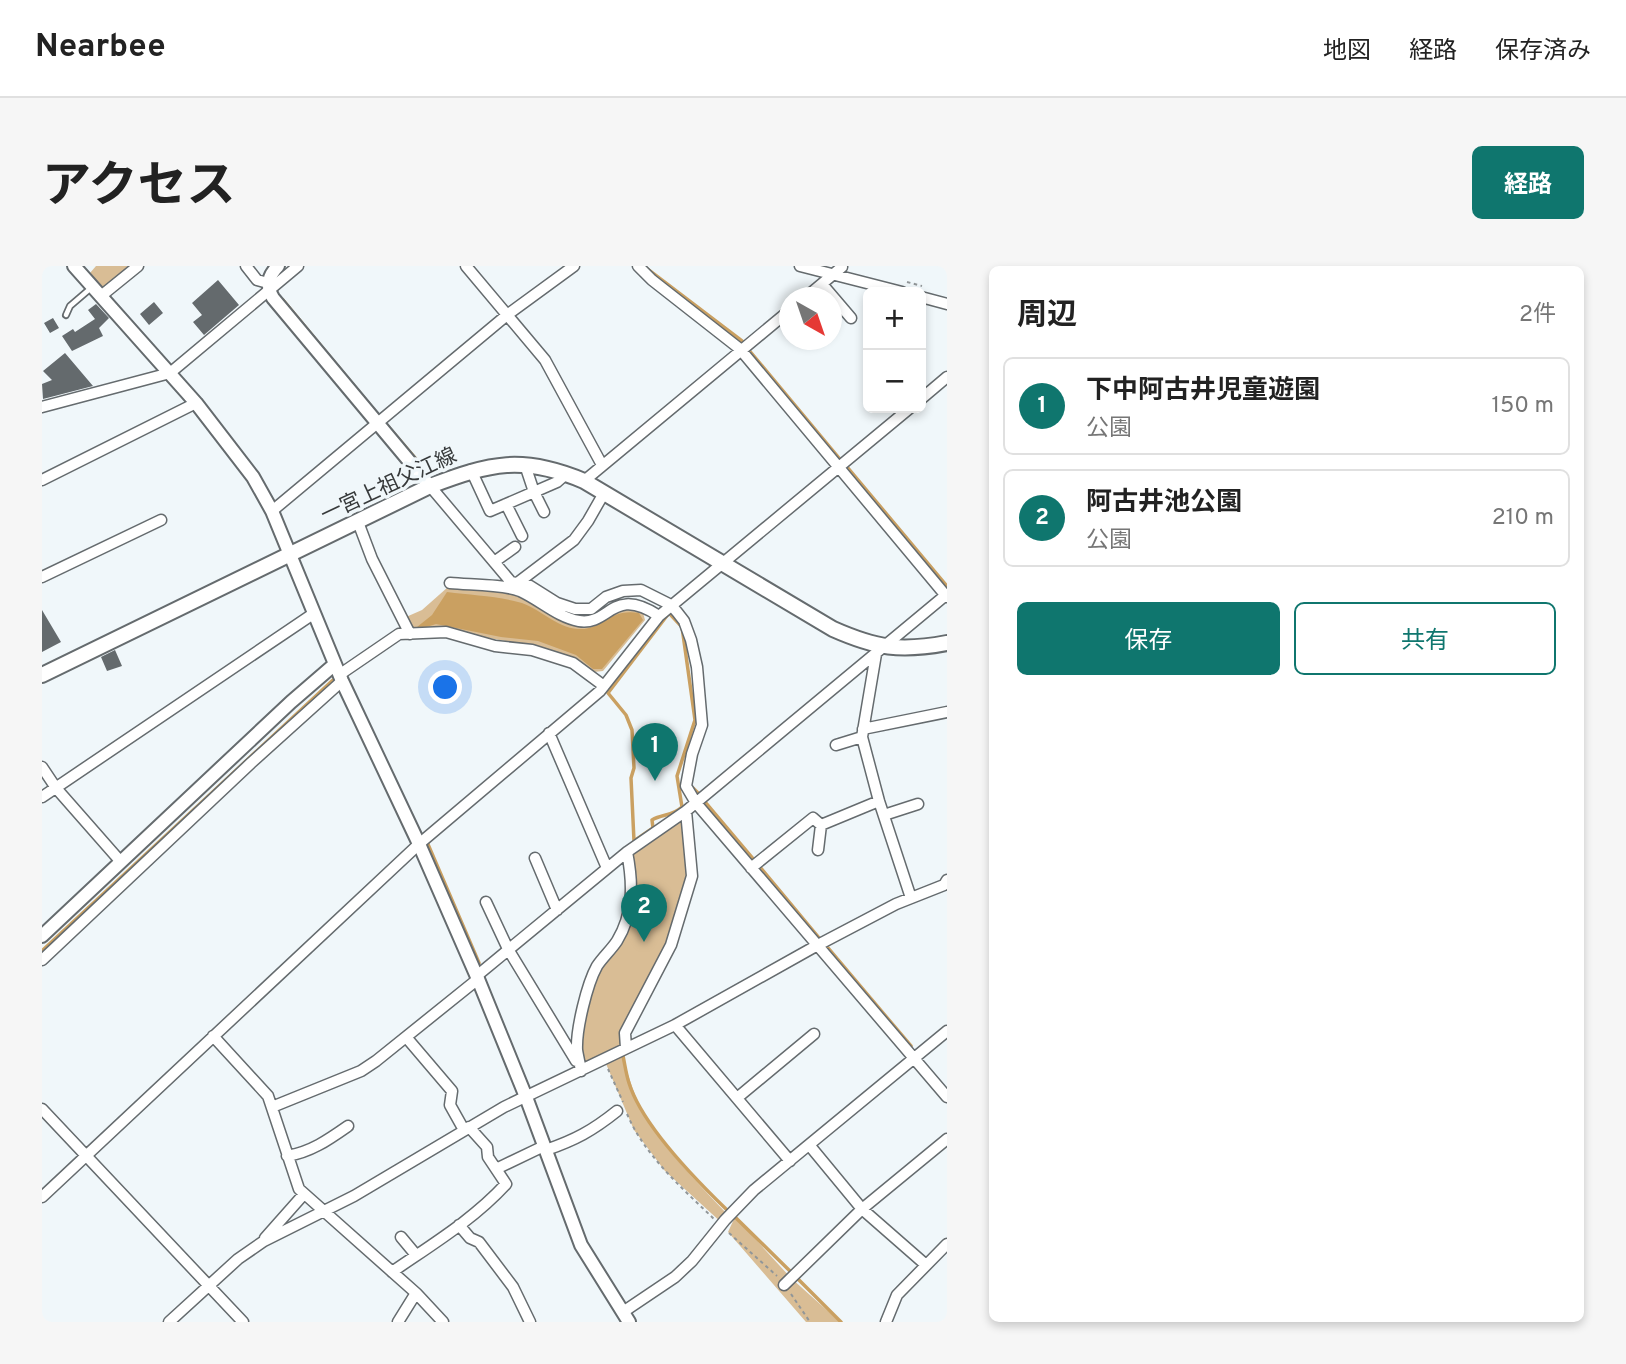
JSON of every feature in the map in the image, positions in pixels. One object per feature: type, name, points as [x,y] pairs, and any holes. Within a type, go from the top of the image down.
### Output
[{"type":"main road","name":"一宮上祖父江線","points":[[42,675],[430,486],[471,470],[512,464],[552,468],[584,481],[833,629],[880,651],[923,648],[947,643]]},
{"type":"street","points":[[74,266],[197,403],[253,477],[272,511],[338,673],[419,844],[478,979],[526,1097],[581,1245],[626,1317],[692,1261],[754,1190],[947,1031]]},
{"type":"street","points":[[97,291],[138,266]]},
{"type":"street","points":[[246,266],[268,287],[378,425],[519,591],[550,609],[581,621],[596,617],[615,606],[631,604],[644,606],[659,616]]},
{"type":"street","points":[[268,287],[272,271],[278,266]]},
{"type":"street","points":[[42,407],[170,373],[268,287],[298,266]]},
{"type":"street","points":[[466,266],[545,360],[602,465]]},
{"type":"street","points":[[272,511],[507,315],[574,266]]},
{"type":"street","points":[[272,1107],[361,1071],[406,1037],[607,868],[696,803],[947,596],[740,349],[638,266]]},
{"type":"street","points":[[800,266],[882,287]]},
{"type":"street","points":[[818,287],[842,267]]},
{"type":"street","points":[[822,284],[852,318]]},
{"type":"street","points":[[926,298],[947,304]]},
{"type":"street","points":[[584,481],[779,318]]},
{"type":"street","points":[[926,395],[947,377]]},
{"type":"street","points":[[42,480],[197,403]]},
{"type":"street","points":[[42,1197],[419,844],[604,687],[659,616],[904,413]]},
{"type":"street","points":[[526,465],[534,492],[544,512]]},
{"type":"street","points":[[471,470],[490,511],[557,482],[566,474]]},
{"type":"street","points":[[514,586],[574,540],[604,493]]},
{"type":"street","points":[[506,504],[522,536]]},
{"type":"street","points":[[42,577],[161,520]]},
{"type":"street","points":[[358,522],[372,559],[410,634]]},
{"type":"street","points":[[494,562],[515,547]]},
{"type":"street","points":[[450,583],[530,586],[557,603],[575,609],[591,609],[606,597],[623,591],[641,590],[671,606],[684,621],[691,640],[697,667],[702,725],[692,754],[686,786],[696,803],[816,946],[947,1097]]},
{"type":"street","points":[[42,797],[313,614]]},
{"type":"street","points":[[42,936],[291,702],[398,634],[446,632],[495,646],[532,650],[573,663],[604,687]]},
{"type":"street","points":[[880,651],[862,733],[884,815],[911,898]]},
{"type":"street","points":[[42,960],[241,772],[338,673]]},
{"type":"street","points":[[836,745],[862,733],[947,712]]},
{"type":"street","points":[[549,733],[607,868]]},
{"type":"street","points":[[42,767],[56,788],[121,862]]},
{"type":"street","points":[[821,825],[880,801]]},
{"type":"street","points":[[884,815],[919,804]]},
{"type":"street","points":[[626,1048],[625,1034],[671,945],[692,876],[686,811]]},
{"type":"street","points":[[751,868],[813,818],[821,825]]},
{"type":"street","points":[[818,850],[821,825]]},
{"type":"street","points":[[581,1071],[577,1049],[587,998],[598,965],[618,939],[627,918],[632,878],[627,852]]},
{"type":"street","points":[[535,858],[557,909]]},
{"type":"street","points":[[169,1322],[237,1259],[256,1247],[354,1196],[467,1128],[675,1025],[816,946],[911,898],[944,885],[947,880]]},
{"type":"street","points":[[486,902],[508,949],[581,1071]]},
{"type":"street","points":[[675,1025],[790,1161]]},
{"type":"street","points":[[737,1098],[814,1034]]},
{"type":"street","points":[[213,1036],[268,1096],[299,1189],[416,1293],[443,1322]]},
{"type":"street","points":[[392,1272],[484,1206],[506,1184],[488,1157],[487,1147],[467,1128],[450,1105],[452,1091],[406,1037]]},
{"type":"street","points":[[42,1109],[243,1322]]},
{"type":"street","points":[[496,1169],[545,1148],[577,1139],[594,1130],[617,1111]]},
{"type":"street","points":[[287,1156],[318,1146],[348,1126]]},
{"type":"street","points":[[784,1285],[862,1209],[947,1139]]},
{"type":"street","points":[[810,1146],[862,1209],[926,1265]]},
{"type":"street","points":[[256,1247],[304,1194]]},
{"type":"street","points":[[459,1225],[470,1238],[479,1242],[513,1287],[530,1322]]},
{"type":"street","points":[[401,1237],[416,1255]]},
{"type":"street","points":[[886,1322],[897,1295],[947,1244]]},
{"type":"street","points":[[398,1322],[416,1293]]},
{"type":"lane","points":[[66,315],[70,306],[97,291]]},
{"type":"path","points":[[604,1059],[634,1130],[665,1171],[774,1273],[810,1322]]},
{"type":"shaded area","points":[[96,266],[134,266],[103,288],[90,273]]},
{"type":"shaded area","points":[[448,587],[519,594],[580,624],[631,606],[642,609],[645,620],[603,671],[594,672],[566,656],[539,647],[440,626],[416,632],[406,617],[422,610]]},
{"type":"shaded area","points":[[447,592],[518,602],[570,628],[594,627],[612,616],[628,612],[639,613],[643,620],[602,669],[593,669],[576,655],[538,641],[501,637],[436,624],[417,630],[417,627],[432,615]]},
{"type":"shaded area","points":[[686,811],[693,864],[671,945],[621,1051],[644,1113],[678,1160],[729,1216],[723,1224],[665,1171],[634,1130],[604,1059],[581,1071],[580,1024],[594,974],[627,918],[627,852]]},
{"type":"shaded area","points":[[735,1217],[791,1278],[840,1322],[806,1322],[728,1232]]},
{"type":"building","points":[[218,280],[239,305],[204,335],[193,322],[202,315],[192,303]]},
{"type":"building","points":[[154,302],[163,313],[149,325],[140,314]]},
{"type":"building","points":[[96,304],[109,318],[99,328],[103,336],[72,351],[62,336],[73,329],[75,332],[95,319],[88,310]]},
{"type":"building","points":[[53,318],[59,328],[50,333],[44,323]]},
{"type":"building","points":[[65,353],[93,386],[43,399],[42,384],[52,380],[43,371]]},
{"type":"building","points":[[42,610],[61,642],[42,652]]},
{"type":"building","points":[[115,650],[122,666],[107,671],[101,657]]},
{"type":"waterway","points":[[646,268],[742,341]]},
{"type":"waterway","points":[[283,300],[380,417]]},
{"type":"waterway","points":[[748,349],[839,458]]},
{"type":"waterway","points":[[385,423],[427,472]]},
{"type":"waterway","points":[[848,468],[946,585]]},
{"type":"waterway","points":[[669,613],[682,627],[695,720],[677,776],[682,807],[652,820],[653,828],[634,841],[632,730],[626,715],[608,693],[669,613]]},
{"type":"waterway","points":[[42,951],[333,680]]},
{"type":"waterway","points":[[693,788],[700,795]]},
{"type":"waterway","points":[[705,802],[754,860]]},
{"type":"waterway","points":[[427,842],[479,963]]},
{"type":"waterway","points":[[760,867],[820,939]]},
{"type":"waterway","points":[[828,948],[911,1046]]},
{"type":"waterway","points":[[623,1056],[629,1083],[645,1116],[685,1167],[726,1209]]},
{"type":"waterway","points":[[735,1217],[793,1274]]},
{"type":"waterway","points":[[199,1269],[207,1277]]},
{"type":"waterway","points":[[797,1278],[841,1322]]},
{"type":"place","name":"下中阿古井児童遊園","points":[[655,781]]},
{"type":"place","name":"阿古井池公園","points":[[644,942]]}]
